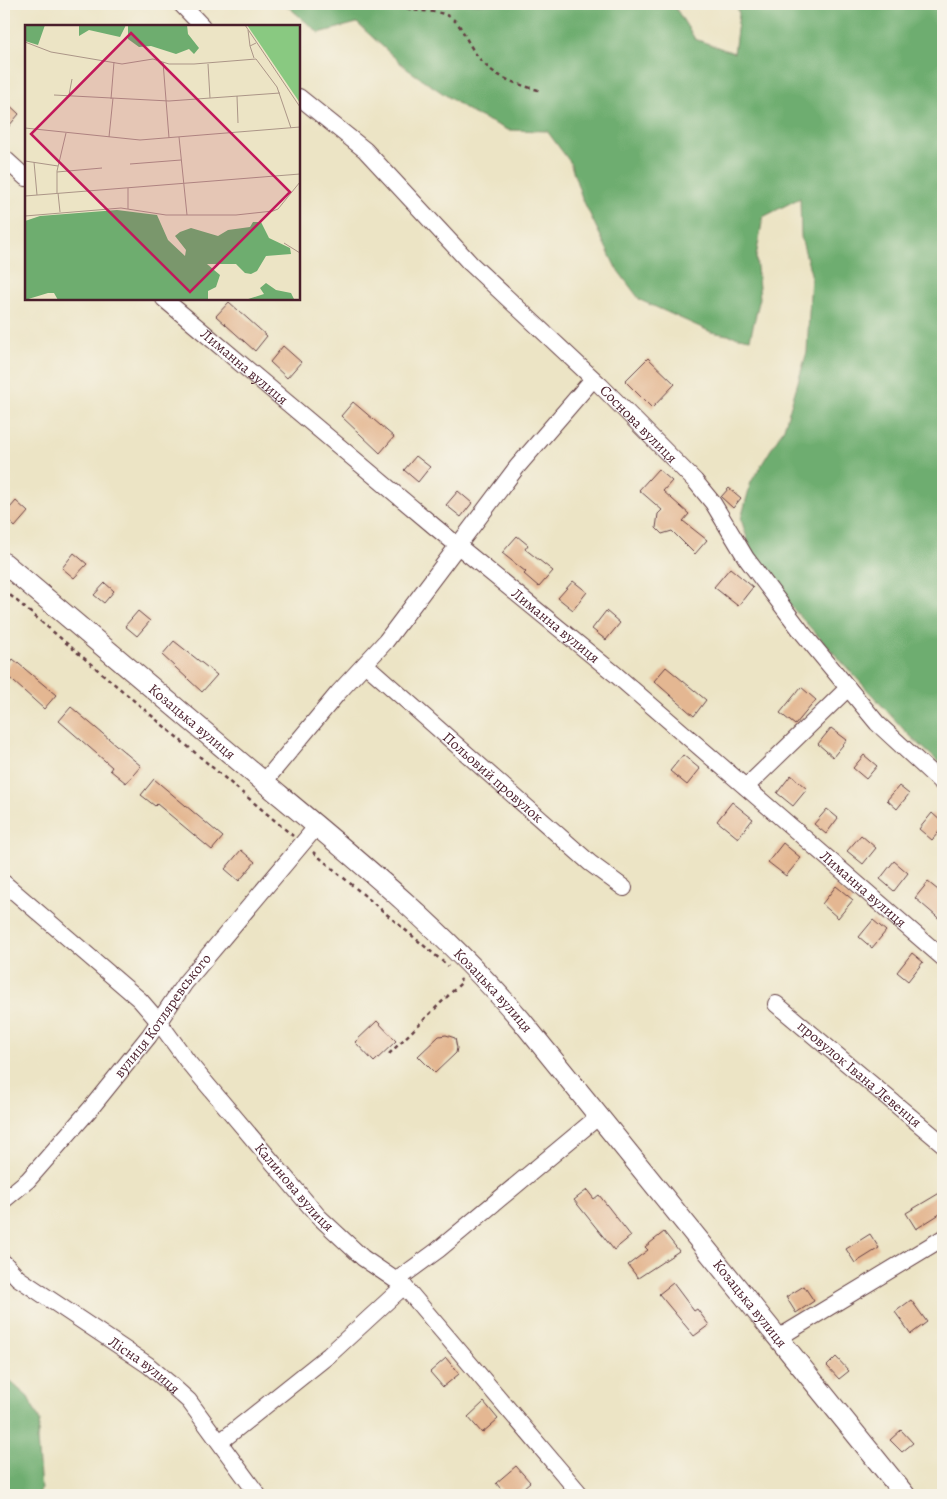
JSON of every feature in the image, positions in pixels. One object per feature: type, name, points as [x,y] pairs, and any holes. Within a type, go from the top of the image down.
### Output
[{"type":"main road","name":"Козацька вулиця","points":[[4,562],[421,914],[463,955],[521,1020],[600,1116],[905,1495]]},
{"type":"street","points":[[180,4],[201,25]]},
{"type":"street","name":"Соснова вулиця","points":[[300,98],[365,150],[470,263],[593,379],[702,488],[746,558],[848,688],[877,723],[943,784]]},
{"type":"street","points":[[4,158],[25,177]]},
{"type":"street","name":"Лиманна вулиця","points":[[165,300],[458,546],[615,674],[943,958]]},
{"type":"street","points":[[264,782],[386,640],[517,467],[593,379]]},
{"type":"street","name":"Польовий провулок","points":[[365,664],[590,863],[624,888]]},
{"type":"street","points":[[746,787],[848,688]]},
{"type":"street","name":"вулиця Котляревського","points":[[4,1200],[28,1180],[56,1148],[159,1022],[185,984],[317,826]]},
{"type":"street","name":"Калинова вулиця","points":[[4,883],[140,1000],[159,1022],[188,1062],[318,1216],[363,1258],[400,1283],[581,1495]]},
{"type":"street","name":"провулок Івана Левенця","points":[[776,1004],[943,1144]]},
{"type":"street","points":[[220,1442],[329,1355],[400,1283],[600,1116]]},
{"type":"street","points":[[778,1338],[943,1238]]},
{"type":"street","name":"Лісна вулиця","points":[[4,1263],[18,1278],[148,1365],[189,1401],[258,1495]]},
{"type":"path","points":[[400,4],[414,11],[446,14],[459,24],[477,56],[486,67],[510,82],[542,91]]},
{"type":"path","points":[[4,590],[450,968]]},
{"type":"path","points":[[389,1054],[462,982],[457,974]]},
{"type":"green space","points":[[285,4],[673,4],[695,39],[734,53],[739,14],[736,4],[943,4],[943,766],[907,733],[773,587],[752,554],[741,519],[751,482],[784,428],[807,352],[811,274],[801,237],[800,198],[763,217],[756,257],[760,298],[750,339],[711,332],[640,300],[616,268],[582,198],[570,162],[547,131],[508,130],[472,113],[407,69],[357,23],[319,33]]},
{"type":"green space","points":[[4,1376],[28,1397],[40,1421],[37,1440],[41,1489],[36,1495],[4,1495]]},
{"type":"building","points":[[4,100],[19,114],[4,132]]},
{"type":"building","points":[[229,302],[267,336],[255,351],[216,316]]},
{"type":"building","points":[[283,346],[301,362],[287,378],[270,362]]},
{"type":"building","points":[[648,358],[675,384],[652,408],[625,381]]},
{"type":"building","points":[[353,402],[394,437],[380,453],[341,416]]},
{"type":"building","points":[[416,456],[430,467],[418,482],[404,470]]},
{"type":"building","points":[[658,469],[672,481],[663,491],[689,514],[683,521],[707,540],[695,554],[672,531],[662,534],[656,528],[658,514],[662,510],[639,490]]},
{"type":"building","points":[[729,488],[741,498],[733,508],[721,497]]},
{"type":"building","points":[[458,491],[472,503],[461,517],[446,505]]},
{"type":"building","points":[[16,501],[28,512],[15,527],[4,515]]},
{"type":"building","points":[[517,536],[528,545],[525,549],[553,571],[539,587],[524,574],[526,572],[502,553]]},
{"type":"building","points":[[74,553],[87,564],[74,578],[62,568]]},
{"type":"building","points":[[730,568],[753,587],[738,606],[714,587]]},
{"type":"building","points":[[573,581],[587,592],[573,610],[558,598]]},
{"type":"building","points":[[105,583],[114,591],[104,603],[94,595]]},
{"type":"building","points":[[138,611],[150,621],[137,636],[125,626]]},
{"type":"building","points":[[606,611],[620,623],[606,640],[592,629]]},
{"type":"building","points":[[174,641],[217,675],[202,692],[162,655]]},
{"type":"building","points":[[13,659],[56,695],[44,709],[4,673],[4,670]]},
{"type":"building","points":[[666,667],[706,700],[694,716],[654,681]]},
{"type":"building","points":[[801,687],[816,700],[795,725],[780,713]]},
{"type":"building","points":[[71,707],[141,766],[126,783],[110,770],[112,767],[59,721]]},
{"type":"building","points":[[831,728],[847,740],[833,757],[818,744]]},
{"type":"building","points":[[683,755],[700,769],[687,785],[670,771]]},
{"type":"building","points":[[864,755],[877,766],[866,779],[853,768]]},
{"type":"building","points":[[791,775],[807,789],[793,806],[777,793]]},
{"type":"building","points":[[154,779],[223,837],[212,850],[157,804],[155,806],[141,795]]},
{"type":"building","points":[[899,786],[909,794],[897,809],[887,800]]},
{"type":"building","points":[[732,802],[753,819],[738,838],[717,821]]},
{"type":"building","points":[[827,809],[838,818],[826,834],[814,824]]},
{"type":"building","points":[[932,813],[943,823],[943,827],[932,840],[919,829]]},
{"type":"building","points":[[861,835],[876,848],[863,864],[847,851]]},
{"type":"building","points":[[783,843],[801,858],[786,876],[768,862]]},
{"type":"building","points":[[241,850],[255,862],[239,881],[225,869]]},
{"type":"building","points":[[894,861],[908,873],[894,891],[880,879]]},
{"type":"building","points":[[928,882],[943,894],[943,922],[915,898]]},
{"type":"building","points":[[836,886],[853,900],[838,918],[822,904]]},
{"type":"building","points":[[873,920],[886,931],[872,948],[859,937]]},
{"type":"building","points":[[912,953],[923,962],[908,981],[897,972]]},
{"type":"building","points":[[377,1021],[396,1041],[374,1062],[355,1042]]},
{"type":"building","points":[[446,1035],[455,1038],[456,1053],[435,1073],[418,1056],[439,1036]]},
{"type":"building","points":[[587,1190],[594,1199],[599,1195],[631,1236],[614,1250],[574,1200]]},
{"type":"building","points":[[943,1191],[943,1212],[916,1229],[906,1213]]},
{"type":"building","points":[[664,1232],[679,1251],[638,1278],[628,1265],[648,1250],[645,1247]]},
{"type":"building","points":[[870,1234],[879,1248],[855,1263],[846,1249]]},
{"type":"building","points":[[673,1283],[694,1311],[697,1309],[709,1325],[694,1336],[659,1294]]},
{"type":"building","points":[[804,1286],[814,1301],[796,1313],[786,1297]]},
{"type":"building","points":[[911,1300],[927,1322],[911,1334],[895,1312]]},
{"type":"building","points":[[836,1357],[849,1371],[839,1379],[827,1366]]},
{"type":"building","points":[[446,1358],[459,1374],[443,1387],[430,1372]]},
{"type":"building","points":[[484,1402],[498,1419],[482,1433],[468,1417]]},
{"type":"building","points":[[901,1430],[913,1443],[902,1452],[890,1440]]},
{"type":"building","points":[[516,1466],[530,1482],[515,1495],[506,1495],[496,1483]]}]
